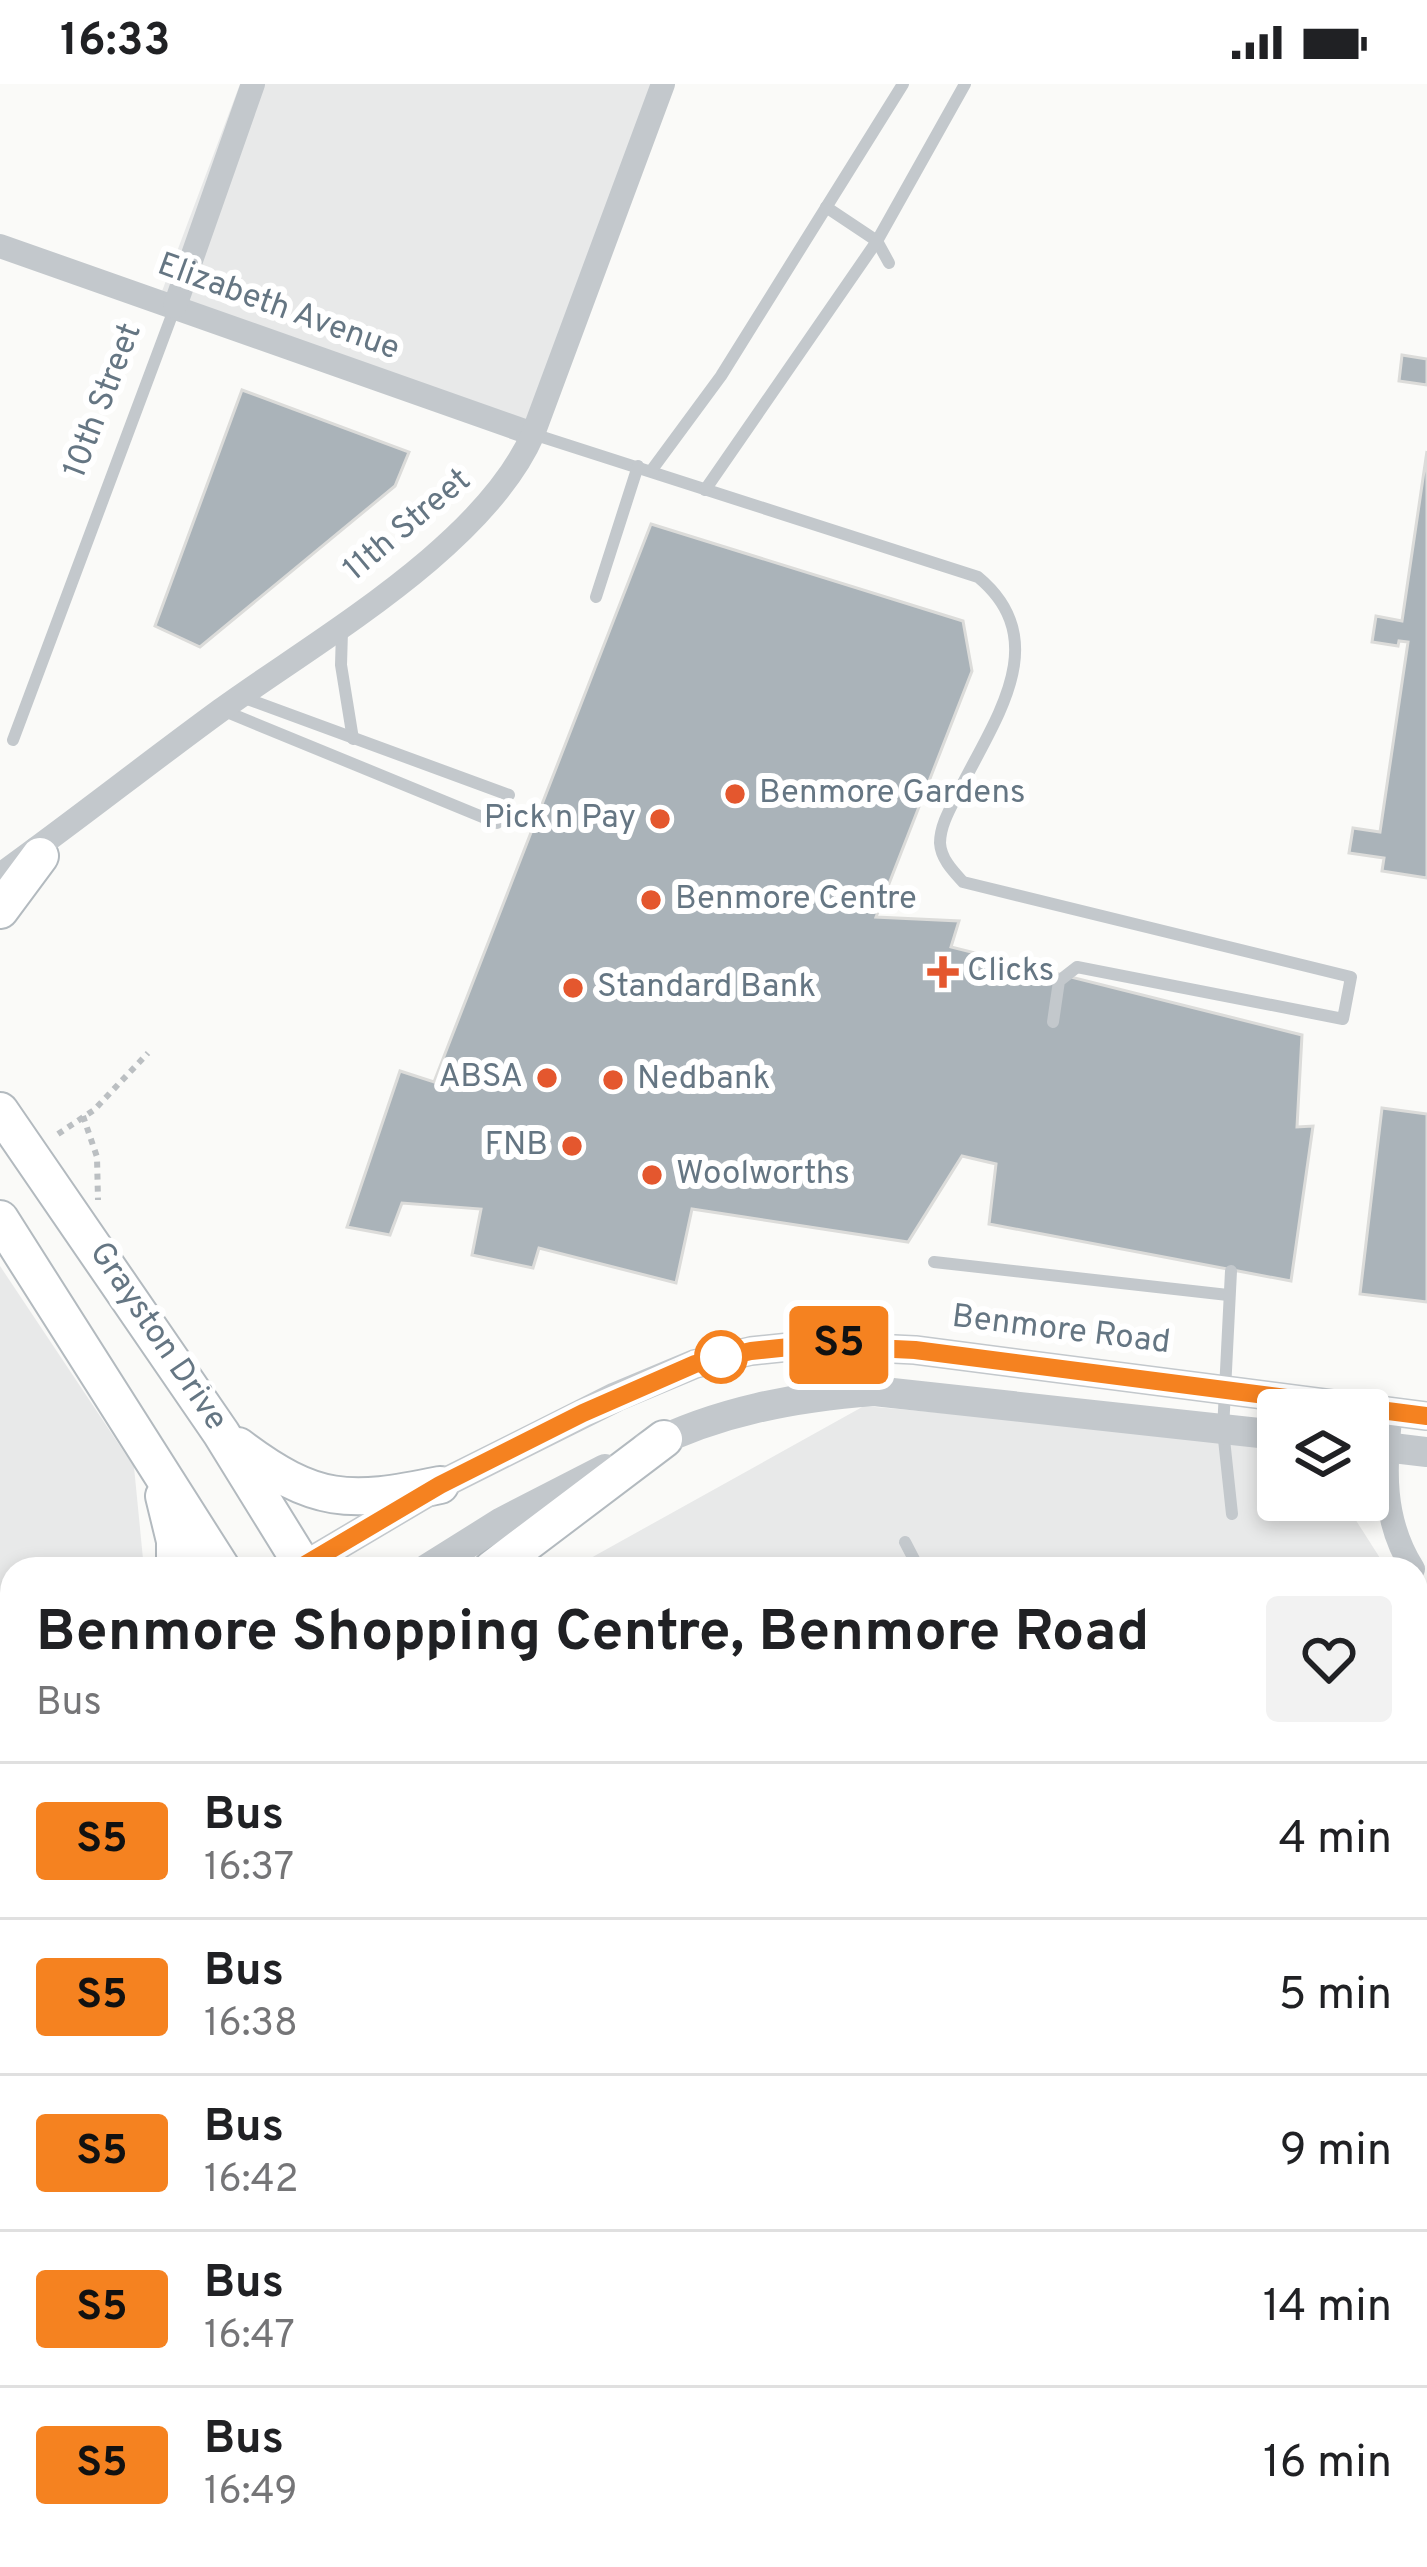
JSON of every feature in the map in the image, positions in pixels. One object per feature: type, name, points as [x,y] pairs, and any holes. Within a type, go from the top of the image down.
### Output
[{"type":"main road","points":[[0,910],[51,843]]},
{"type":"main road","name":"Grayston Drive","points":[[0,1111],[221,1433],[295,1557]]},
{"type":"main road","name":"Grayston Drive","points":[[0,1219],[214,1557]]},
{"type":"main road","points":[[221,1433],[280,1478],[327,1497],[370,1499],[440,1485]]},
{"type":"main road","points":[[508,1557],[664,1439]]},
{"type":"main road","points":[[152,1462],[171,1517],[174,1557]]},
{"type":"street","name":"10th Street","points":[[175,306],[253,84]]},
{"type":"street","name":"11th Street","points":[[0,875],[51,843],[231,703],[343,624],[480,513],[510,480],[533,434],[663,84]]},
{"type":"street","name":"Elizabeth Avenue","points":[[0,246],[533,434]]},
{"type":"street","name":"11th Street","points":[[0,896],[51,843]]},
{"type":"street","name":"Benmore Road","points":[[320,1557],[440,1485],[664,1377],[766,1348],[883,1347],[1427,1417]]},
{"type":"street","points":[[446,1557],[502,1522],[664,1439],[772,1404],[874,1391],[1257,1433]]},
{"type":"street","points":[[1389,1417],[1391,1412]]},
{"type":"street","points":[[1389,1447],[1427,1452]]},
{"type":"street","points":[[1389,1505],[1406,1557]]},
{"type":"lane","points":[[596,597],[645,468],[721,376],[903,84]]},
{"type":"lane","points":[[705,490],[877,241],[965,84]]},
{"type":"lane","points":[[826,207],[877,241],[889,263]]},
{"type":"lane","name":"10th Street","points":[[13,740],[175,306]]},
{"type":"lane","points":[[533,434],[978,577],[999,595],[1013,622],[1017,651],[1012,672],[944,821],[940,845],[948,866],[963,882],[1351,977],[1343,1019],[1077,967],[1059,981],[1053,1022]]},
{"type":"lane","points":[[343,624],[340,664],[353,739]]},
{"type":"lane","points":[[231,703],[353,739],[509,795]]},
{"type":"lane","points":[[231,703],[497,823]]},
{"type":"lane","points":[[934,1262],[1228,1295]]},
{"type":"lane","points":[[1231,1271],[1222,1430],[1232,1514]]},
{"type":"lane","points":[[905,1542],[913,1557]]},
{"type":"path","points":[[32,1152],[83,1116],[148,1053]]},
{"type":"path","points":[[83,1116],[97,1156],[101,1192],[86,1232]]},
{"type":"shaded area","points":[[240,84],[660,84],[532,433],[158,302]]},
{"type":"shaded area","points":[[0,1266],[134,1467],[143,1557],[0,1557]]},
{"type":"shaded area","points":[[864,1406],[1257,1441],[1257,1521],[1356,1521],[1379,1557],[593,1557]]},
{"type":"building","points":[[1402,355],[1427,359],[1427,385],[1399,381]]},
{"type":"building","points":[[242,390],[409,452],[395,486],[200,647],[155,626]]},
{"type":"building","points":[[1427,451],[1427,878],[1382,871],[1384,858],[1349,853],[1353,828],[1380,832],[1408,642],[1399,641],[1398,646],[1372,642],[1376,616],[1402,621]]},
{"type":"building","name":"Benmore Gardens","points":[[651,524],[963,621],[972,671],[876,917],[959,921],[951,947],[1302,1035],[1297,1127],[1313,1126],[1291,1281],[989,1224],[996,1164],[962,1156],[908,1242],[692,1209],[676,1283],[539,1248],[533,1268],[472,1255],[481,1209],[402,1203],[390,1235],[347,1227],[400,1071],[434,1082]]},
{"type":"building","points":[[1382,1108],[1427,1114],[1427,1302],[1360,1294]]},
{"type":"bus line","name":"S5","points":[[315,1557],[440,1485],[640,1387],[719,1357],[782,1347],[915,1350],[1427,1416]]},
{"type":"place","name":"Benmore Gardens","points":[[735,794]]},
{"type":"place","name":"Pick n Pay","points":[[660,819]]},
{"type":"place","name":"Benmore Centre","points":[[651,900]]},
{"type":"place","name":"Clicks","points":[[943,972]]},
{"type":"place","name":"Standard Bank","points":[[573,988]]},
{"type":"place","name":"ABSA","points":[[547,1078]]},
{"type":"place","name":"Nedbank","points":[[613,1080]]},
{"type":"place","name":"FNB","points":[[572,1146]]},
{"type":"place","name":"Woolworths","points":[[652,1175]]}]
